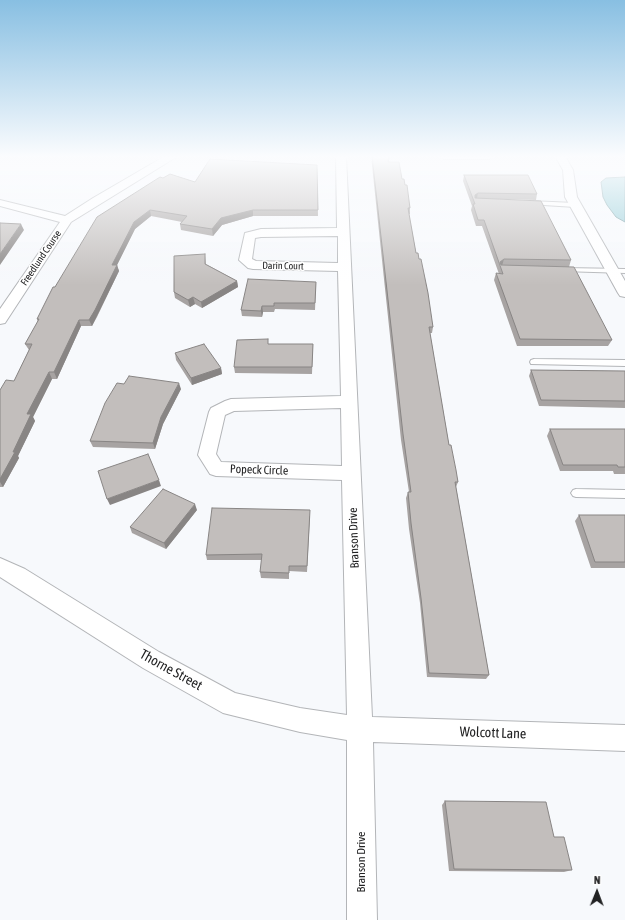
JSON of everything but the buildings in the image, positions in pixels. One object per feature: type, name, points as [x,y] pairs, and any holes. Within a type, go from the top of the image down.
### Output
[{"type":"street","name":"Freedlund Course","points":[[0,320],[48,246],[67,220],[99,199]]},
{"type":"street","name":"Branson Drive","points":[[343,199],[360,729],[362,920]]},
{"type":"street","points":[[572,199],[625,293]]},
{"type":"street","points":[[0,203],[67,220]]},
{"type":"street","name":"Darin Court","points":[[344,232],[261,233],[249,236],[245,260],[253,265],[346,267]]},
{"type":"street","name":"Popeck Circle","points":[[350,402],[230,405],[217,412],[207,455],[216,468],[352,473]]},
{"type":"street","name":"Thorne Street","points":[[0,567],[18,576],[151,660],[232,704],[300,720],[360,729]]},
{"type":"street","name":"Wolcott Lane","points":[[360,729],[625,738]]},
{"type":"lane","points":[[525,203],[574,205]]},
{"type":"lane","points":[[555,270],[625,271]]},
{"type":"lane","points":[[534,362],[625,363]]},
{"type":"lane","points":[[576,494],[625,494]]},
{"type":"water","points":[[604,199],[625,199],[625,222],[616,217]]}]
